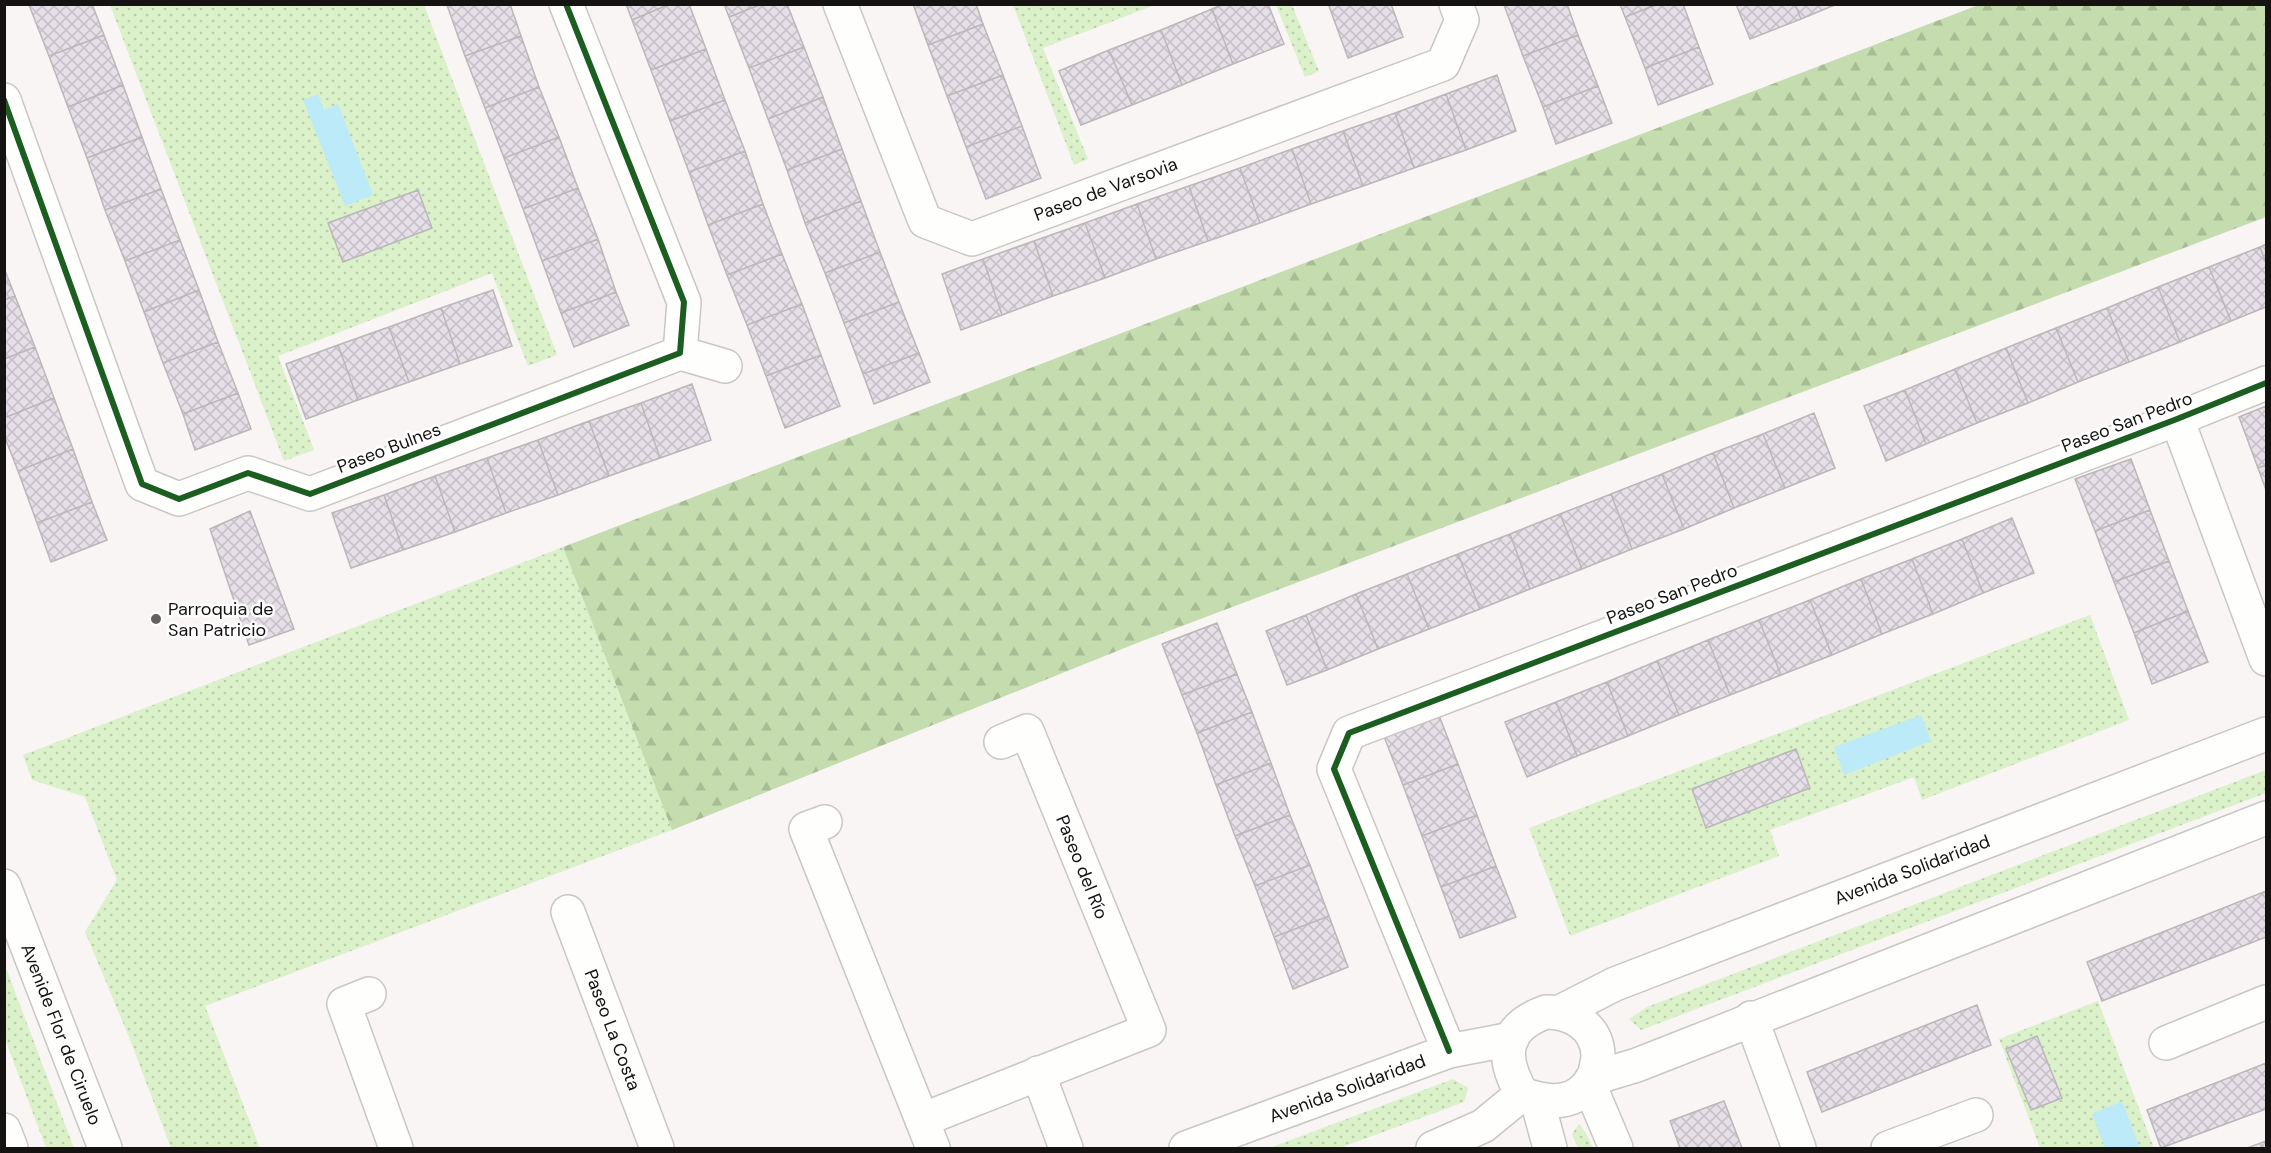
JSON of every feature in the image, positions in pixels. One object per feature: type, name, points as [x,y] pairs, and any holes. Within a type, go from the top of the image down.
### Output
[{"type":"street","points":[[566,4],[684,302],[680,354],[725,366]]},
{"type":"street","name":"Paseo de Varsovia","points":[[840,4],[925,220],[972,239],[1443,64],[1462,20],[1456,4]]},
{"type":"street","name":"Paseo Bulnes","points":[[4,100],[142,484],[178,499],[248,473],[310,494],[680,354]]},
{"type":"street","name":"Paseo San Pedro","points":[[1449,1051],[1334,769],[1349,733],[2177,419],[2266,383]]},
{"type":"street","name":"Paseo San Pedro","points":[[2177,419],[2266,659]]},
{"type":"street","name":"Paseo del Río","points":[[825,822],[806,829],[927,1135],[1038,1073],[1153,1042],[1027,730],[1001,741]]},
{"type":"street","name":"Avenida Solidaridad","points":[[1560,1012],[1615,984],[2266,734]]},
{"type":"street","points":[[1433,1149],[1483,1126],[1529,1097],[1551,1102],[1566,1101],[1592,1081],[2266,818]]},
{"type":"street","name":"Avenide Flor de Ciruelo","points":[[4,885],[105,1149]]},
{"type":"street","name":"Paseo La Costa","points":[[568,912],[657,1149]]},
{"type":"street","points":[[369,994],[344,1004],[396,1149]]},
{"type":"street","points":[[2166,1043],[2266,1002]]},
{"type":"street","points":[[1550,1149],[1529,1097],[1509,1068],[1508,1053],[1519,1027],[1531,1018],[1546,1012],[1560,1012],[1575,1018],[1587,1027],[1595,1041],[1598,1055],[1592,1081],[1616,1149]]},
{"type":"street","points":[[1751,1018],[1799,1149]]},
{"type":"street","name":"Avenida Solidaridad","points":[[1186,1149],[1449,1051],[1512,1040]]},
{"type":"street","points":[[1038,1073],[1064,1141]]},
{"type":"street","points":[[1888,1149],[1976,1115]]},
{"type":"street","points":[[4,1130],[11,1149]]},
{"type":"green space","points":[[1981,4],[2266,5],[2266,217],[1137,643],[672,830],[563,547]]},
{"type":"green space","points":[[110,5],[424,5],[557,355],[528,366],[492,273],[278,356],[314,450],[284,461]]},
{"type":"green space","points":[[1013,5],[1155,5],[1043,48],[1088,159],[1074,165]]},
{"type":"green space","points":[[1276,5],[1292,5],[1319,71],[1305,77]]},
{"type":"green space","points":[[563,547],[672,830],[205,1006],[260,1148],[171,1148],[129,1037],[85,932],[117,880],[85,797],[32,780],[23,755]]},
{"type":"green space","points":[[2090,615],[2129,720],[1922,800],[1914,777],[1770,830],[1779,856],[1570,936],[1529,828]]},
{"type":"green space","points":[[2266,770],[2266,793],[1641,1030],[1629,1019],[1647,1007]]},
{"type":"green space","points":[[5,965],[74,1148],[46,1148],[5,1039]]},
{"type":"green space","points":[[2098,1001],[2154,1148],[2040,1148],[1999,1039]]},
{"type":"green space","points":[[1453,1079],[1468,1088],[1464,1102],[1340,1148],[1269,1148]]},
{"type":"green space","points":[[1579,1124],[1593,1148],[1578,1148],[1572,1134]]},
{"type":"water","points":[[318,94],[324,110],[338,104],[373,195],[345,206],[303,100]]},
{"type":"water","points":[[1921,715],[1931,741],[1844,775],[1834,747]]},
{"type":"water","points":[[2122,1101],[2140,1148],[2105,1148],[2092,1114]]},
{"type":"building","points":[[92,4],[104,35],[49,56],[29,5]]},
{"type":"building","points":[[510,4],[521,36],[465,56],[447,5]]},
{"type":"building","points":[[626,4],[670,4],[632,20]]},
{"type":"building","points":[[670,4],[689,4],[706,49],[651,70],[632,20]]},
{"type":"building","points":[[724,4],[762,4],[729,17]]},
{"type":"building","points":[[762,4],[787,4],[804,47],[749,68],[729,17]]},
{"type":"building","points":[[913,4],[976,4],[983,24],[928,45]]},
{"type":"building","points":[[1224,4],[1268,4],[1284,44],[1233,64],[1212,9]]},
{"type":"building","points":[[1333,4],[1391,4],[1403,37],[1348,58],[1329,6]]},
{"type":"building","points":[[1567,4],[1578,35],[1523,56],[1504,5]]},
{"type":"building","points":[[1620,4],[1658,4],[1625,17]]},
{"type":"building","points":[[1658,4],[1683,4],[1699,47],[1645,68],[1625,17]]},
{"type":"building","points":[[1736,4],[1795,4],[1801,19],[1750,39]]},
{"type":"building","points":[[1795,4],[1837,4],[1801,19]]},
{"type":"building","points":[[1212,9],[1233,64],[1182,85],[1161,30]]},
{"type":"building","points":[[983,24],[1003,75],[947,96],[928,45]]},
{"type":"building","points":[[1161,30],[1182,85],[1132,105],[1109,50]]},
{"type":"building","points":[[104,35],[123,85],[68,107],[49,56]]},
{"type":"building","points":[[1578,35],[1598,86],[1543,107],[1523,56]]},
{"type":"building","points":[[521,36],[539,87],[485,108],[465,56]]},
{"type":"building","points":[[804,47],[823,97],[768,119],[749,68]]},
{"type":"building","points":[[1699,47],[1713,84],[1658,105],[1645,68]]},
{"type":"building","points":[[706,49],[725,100],[670,121],[651,70]]},
{"type":"building","points":[[1109,50],[1132,105],[1081,125],[1059,71]]},
{"type":"building","points":[[1003,75],[1022,126],[966,147],[947,96]]},
{"type":"building","points":[[1497,75],[1516,131],[1466,150],[1446,94]]},
{"type":"building","points":[[123,85],[142,137],[87,158],[68,107]]},
{"type":"building","points":[[1598,86],[1612,123],[1556,144],[1543,107]]},
{"type":"building","points":[[539,87],[559,137],[504,158],[485,108]]},
{"type":"building","points":[[1446,94],[1466,150],[1414,168],[1395,113]]},
{"type":"building","points":[[823,97],[842,149],[787,170],[768,119]]},
{"type":"building","points":[[725,100],[745,151],[689,172],[670,121]]},
{"type":"building","points":[[1395,113],[1414,168],[1363,186],[1343,131]]},
{"type":"building","points":[[1022,126],[1041,178],[986,199],[966,147]]},
{"type":"building","points":[[1343,131],[1363,186],[1311,204],[1292,149]]},
{"type":"building","points":[[142,137],[161,189],[105,210],[87,158]]},
{"type":"building","points":[[559,137],[578,188],[523,209],[504,158]]},
{"type":"building","points":[[842,149],[861,201],[805,223],[787,170]]},
{"type":"building","points":[[1292,149],[1311,204],[1260,223],[1240,168]]},
{"type":"building","points":[[745,151],[763,204],[708,225],[689,172]]},
{"type":"building","points":[[1240,168],[1260,223],[1208,241],[1189,186]]},
{"type":"building","points":[[1189,186],[1208,241],[1156,259],[1137,204]]},
{"type":"building","points":[[578,188],[598,239],[542,261],[523,209]]},
{"type":"building","points":[[161,189],[180,240],[125,261],[105,210]]},
{"type":"building","points":[[418,190],[432,228],[343,262],[328,223]]},
{"type":"building","points":[[861,201],[880,252],[825,273],[805,223]]},
{"type":"building","points":[[763,204],[782,254],[727,275],[708,225]]},
{"type":"building","points":[[1137,204],[1156,259],[1105,278],[1085,223]]},
{"type":"building","points":[[1085,223],[1105,278],[1053,296],[1034,241]]},
{"type":"building","points":[[598,239],[616,292],[561,313],[542,261]]},
{"type":"building","points":[[180,240],[199,290],[144,312],[125,261]]},
{"type":"building","points":[[1034,241],[1053,296],[1002,315],[983,259]]},
{"type":"building","points":[[2266,244],[2266,263],[2260,247]]},
{"type":"building","points":[[2260,247],[2266,263],[2266,307],[2231,321],[2209,267]]},
{"type":"building","points":[[880,252],[899,302],[844,323],[825,273]]},
{"type":"building","points":[[782,254],[802,304],[747,325],[727,275]]},
{"type":"building","points":[[983,259],[1002,315],[961,330],[942,274]]},
{"type":"building","points":[[2209,267],[2231,321],[2180,342],[2158,287]]},
{"type":"building","points":[[4,268],[15,296],[4,300]]},
{"type":"building","points":[[2158,287],[2180,342],[2129,362],[2107,308]]},
{"type":"building","points":[[199,290],[218,342],[163,363],[144,312]]},
{"type":"building","points":[[493,290],[512,346],[460,364],[441,308]]},
{"type":"building","points":[[616,292],[629,325],[574,347],[561,313]]},
{"type":"building","points":[[15,296],[35,347],[4,359],[4,300]]},
{"type":"building","points":[[899,302],[919,353],[863,374],[844,323]]},
{"type":"building","points":[[802,304],[821,355],[766,376],[747,325]]},
{"type":"building","points":[[441,308],[460,364],[409,382],[389,327]]},
{"type":"building","points":[[2107,308],[2129,362],[2078,382],[2056,328]]},
{"type":"building","points":[[389,327],[409,382],[358,400],[338,345]]},
{"type":"building","points":[[2056,328],[2078,382],[2028,403],[2006,348]]},
{"type":"building","points":[[218,342],[238,393],[183,414],[163,363]]},
{"type":"building","points":[[338,345],[358,400],[306,419],[286,364]]},
{"type":"building","points":[[35,347],[54,398],[4,418],[4,359]]},
{"type":"building","points":[[2006,348],[2028,403],[1977,423],[1955,369]]},
{"type":"building","points":[[919,353],[930,382],[874,404],[863,374]]},
{"type":"building","points":[[821,355],[840,406],[785,428],[766,376]]},
{"type":"building","points":[[1955,369],[1977,423],[1926,444],[1905,390]]},
{"type":"building","points":[[692,384],[711,440],[660,458],[641,403]]},
{"type":"building","points":[[1905,390],[1926,444],[1886,461],[1864,406]]},
{"type":"building","points":[[238,393],[251,429],[195,450],[183,414]]},
{"type":"building","points":[[54,398],[73,449],[18,471],[4,435],[4,418]]},
{"type":"building","points":[[641,403],[660,458],[609,476],[589,421]]},
{"type":"building","points":[[2266,406],[2266,465],[2258,468],[2239,417]]},
{"type":"building","points":[[1814,413],[1835,468],[1785,488],[1763,434]]},
{"type":"building","points":[[589,421],[609,476],[558,495],[538,440]]},
{"type":"building","points":[[1763,434],[1785,488],[1734,508],[1713,453]]},
{"type":"building","points":[[538,440],[558,495],[506,513],[487,458]]},
{"type":"building","points":[[73,449],[92,502],[37,523],[18,471]]},
{"type":"building","points":[[1713,453],[1734,508],[1684,529],[1662,474]]},
{"type":"building","points":[[487,458],[506,513],[455,532],[435,476]]},
{"type":"building","points":[[2131,459],[2150,510],[2095,531],[2075,479]]},
{"type":"building","points":[[2266,465],[2266,490],[2258,468]]},
{"type":"building","points":[[1662,474],[1684,529],[1632,549],[1611,494]]},
{"type":"building","points":[[435,476],[455,532],[403,550],[384,495]]},
{"type":"building","points":[[1611,494],[1632,549],[1582,569],[1560,514]]},
{"type":"building","points":[[384,495],[403,550],[351,568],[332,513]]},
{"type":"building","points":[[92,502],[107,540],[51,562],[37,523]]},
{"type":"building","points":[[2150,510],[2169,561],[2114,582],[2095,531]]},
{"type":"building","points":[[250,511],[294,629],[249,645],[210,529]]},
{"type":"building","points":[[1560,514],[1582,569],[1530,589],[1510,534]]},
{"type":"building","points":[[2012,518],[2034,573],[1983,593],[1962,539]]},
{"type":"building","points":[[1510,534],[1530,589],[1480,609],[1458,554]]},
{"type":"building","points":[[1962,539],[1983,593],[1933,614],[1912,559]]},
{"type":"building","points":[[1458,554],[1480,609],[1429,629],[1407,574]]},
{"type":"building","points":[[1912,559],[1933,614],[1882,634],[1861,579]]},
{"type":"building","points":[[2169,561],[2188,611],[2134,633],[2114,582]]},
{"type":"building","points":[[1407,574],[1429,629],[1378,649],[1356,594]]},
{"type":"building","points":[[1861,579],[1882,634],[1832,655],[1810,600]]},
{"type":"building","points":[[1356,594],[1378,649],[1327,670],[1306,615]]},
{"type":"building","points":[[1810,600],[1832,655],[1781,675],[1759,620]]},
{"type":"building","points":[[2188,611],[2208,662],[2152,684],[2134,633]]},
{"type":"building","points":[[1306,615],[1327,670],[1287,685],[1266,631]]},
{"type":"building","points":[[1759,620],[1781,675],[1730,695],[1708,640]]},
{"type":"building","points":[[1217,623],[1237,674],[1182,695],[1162,644]]},
{"type":"building","points":[[1708,640],[1730,695],[1679,715],[1657,661]]},
{"type":"building","points":[[1657,661],[1679,715],[1628,736],[1607,682]]},
{"type":"building","points":[[1237,674],[1252,712],[1197,733],[1182,695]]},
{"type":"building","points":[[1607,682],[1628,736],[1577,756],[1556,702]]},
{"type":"building","points":[[1556,702],[1577,756],[1527,777],[1505,722]]},
{"type":"building","points":[[1252,712],[1271,763],[1216,785],[1197,733]]},
{"type":"building","points":[[1438,713],[1458,764],[1403,785],[1383,734]]},
{"type":"building","points":[[1796,749],[1810,788],[1706,828],[1692,789]]},
{"type":"building","points":[[1271,763],[1290,815],[1235,836],[1216,785]]},
{"type":"building","points":[[1458,764],[1477,815],[1422,836],[1403,785]]},
{"type":"building","points":[[1290,815],[1310,865],[1255,886],[1235,836]]},
{"type":"building","points":[[1477,815],[1496,866],[1441,887],[1422,836]]},
{"type":"building","points":[[1310,865],[1329,916],[1274,937],[1255,886]]},
{"type":"building","points":[[1496,866],[1516,917],[1460,938],[1441,887]]},
{"type":"building","points":[[2266,891],[2266,937],[2102,1001],[2087,962]]},
{"type":"building","points":[[1329,916],[1348,967],[1293,989],[1274,937]]},
{"type":"building","points":[[1977,1005],[1991,1045],[1822,1112],[1807,1072]]},
{"type":"building","points":[[2037,1036],[2062,1098],[2031,1110],[2006,1049]]},
{"type":"building","points":[[2266,1063],[2266,1109],[2161,1148],[2147,1110]]},
{"type":"building","points":[[1724,1101],[1742,1148],[1680,1148],[1670,1121]]},
{"type":"building","points":[[2266,1141],[2266,1148],[2247,1148]]},
{"type":"cycle path","points":[[4,100],[142,484],[179,499],[248,473],[310,494],[680,353],[684,302],[566,4]]},
{"type":"cycle path","points":[[1449,1051],[1334,769],[1349,733],[2177,419],[2266,383]]},
{"type":"place","name":"Parroquia de San Patricio","points":[[156,619]]}]
